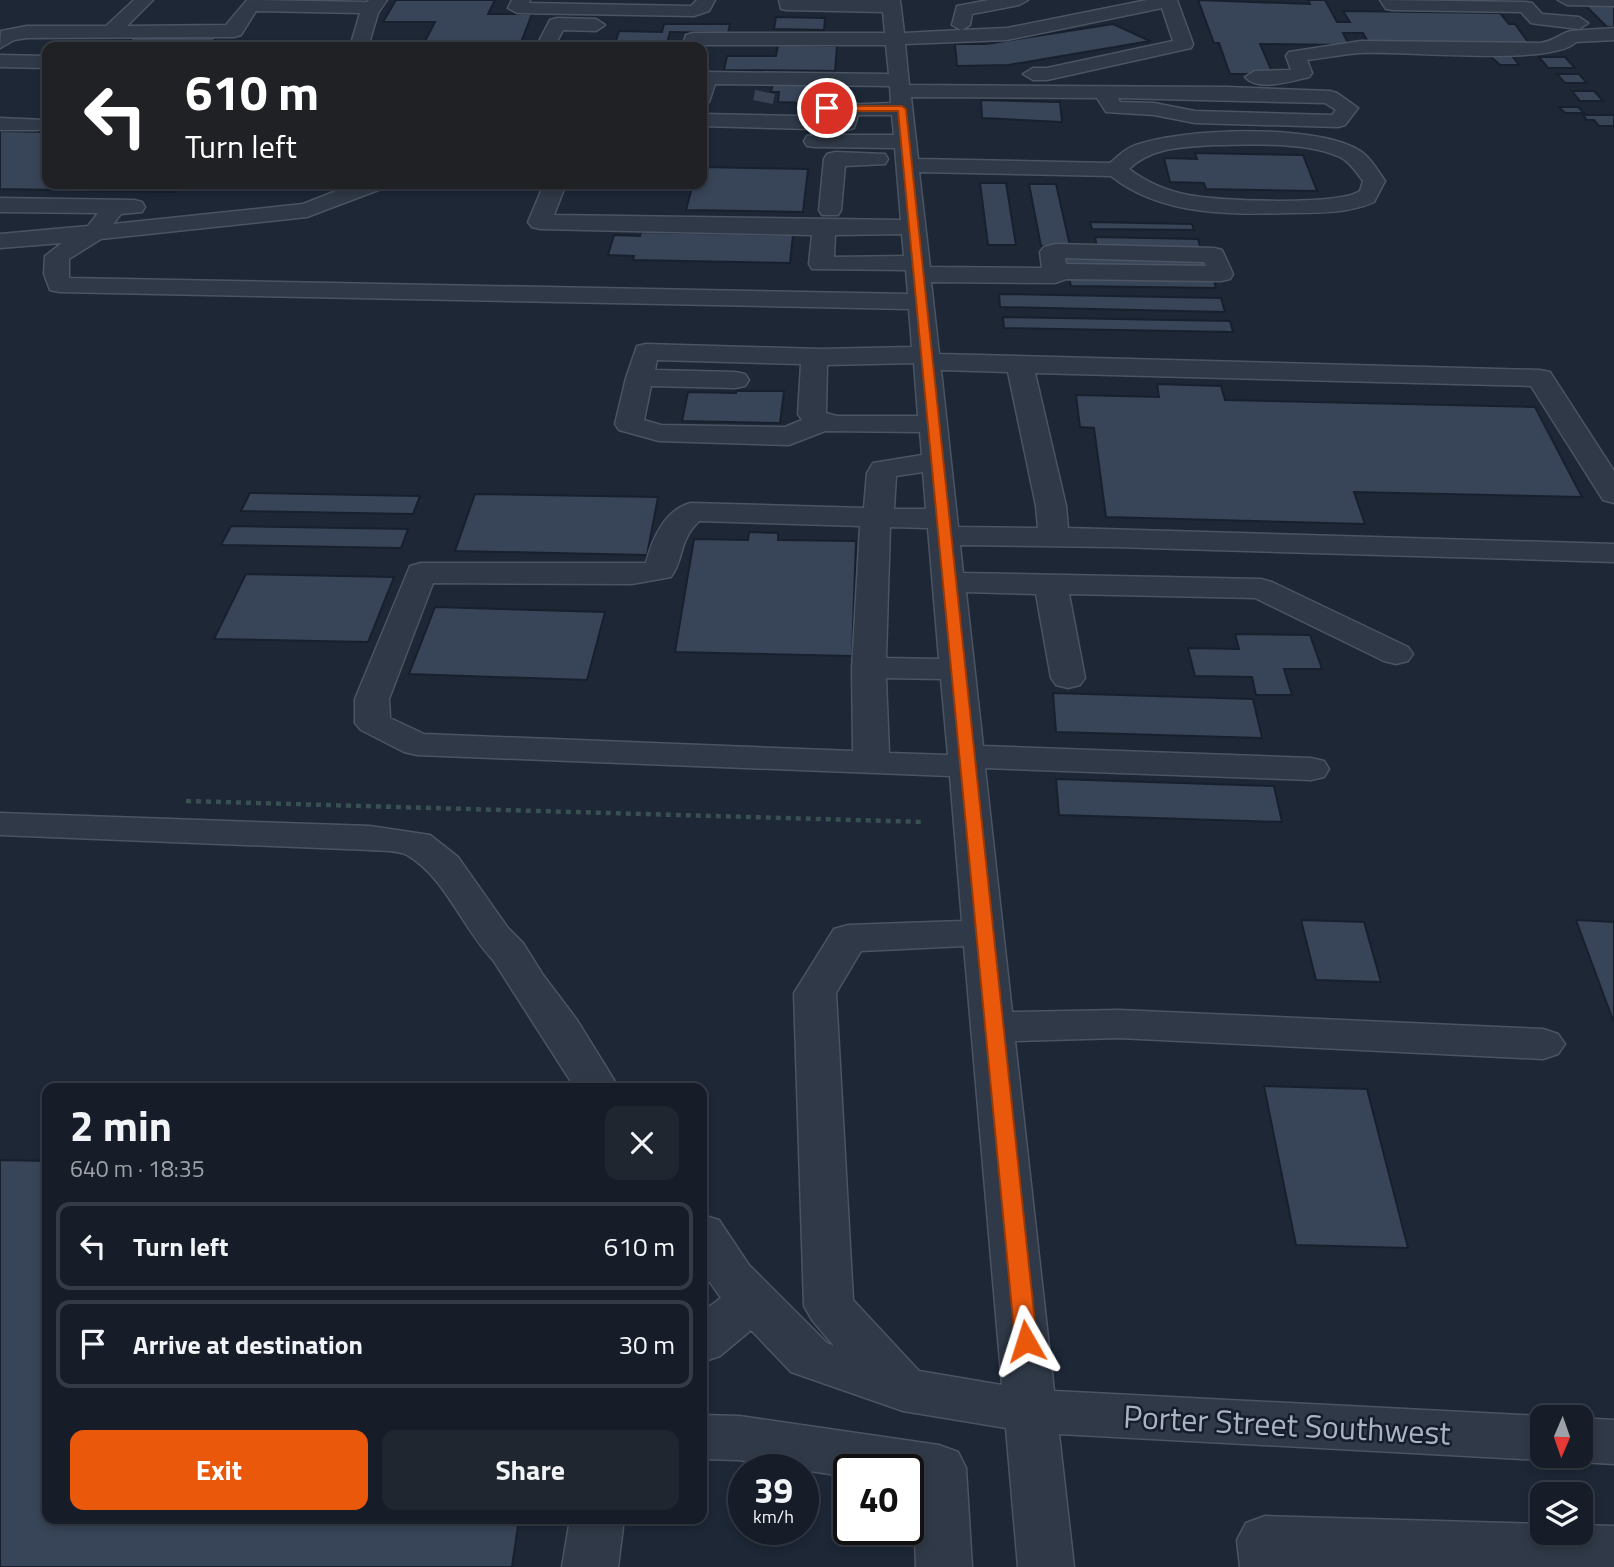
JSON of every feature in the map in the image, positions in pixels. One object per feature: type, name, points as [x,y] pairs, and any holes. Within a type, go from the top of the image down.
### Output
[{"type":"street","points":[[111,37],[144,0]]},
{"type":"street","points":[[521,0],[517,8],[563,11],[605,25],[700,5]]},
{"type":"street","points":[[788,0],[787,5],[891,4],[1033,1411],[1046,1567]]},
{"type":"street","points":[[1019,0],[963,10],[955,31],[958,66],[1047,74],[1280,78],[1302,73],[1296,56],[1361,47],[1540,49],[1563,45],[1571,37],[1587,31]]},
{"type":"street","points":[[1083,0],[1105,1]]},
{"type":"street","points":[[1389,0],[1392,5],[1526,7],[1536,19],[1587,31],[1614,34]]},
{"type":"street","points":[[1558,0],[1587,31]]},
{"type":"street","points":[[1567,0],[1614,0]]},
{"type":"street","points":[[692,42],[692,39],[894,39],[955,31],[1105,1]]},
{"type":"street","points":[[955,31],[1007,34],[1168,1],[1184,44],[1047,74]]},
{"type":"street","points":[[0,42],[8,35],[27,32],[111,37],[230,39],[235,26],[253,3],[376,4]]},
{"type":"street","points":[[360,42],[369,13],[376,4]]},
{"type":"street","points":[[548,42],[563,11]]},
{"type":"street","points":[[0,61],[42,62]]},
{"type":"street","points":[[918,280],[821,264],[835,159],[903,117],[932,72]]},
{"type":"street","points":[[707,106],[848,80],[903,117]]},
{"type":"street","points":[[707,120],[805,116],[847,124],[848,80]]},
{"type":"street","points":[[707,83],[764,95],[805,116]]},
{"type":"street","points":[[707,138],[1104,92],[1330,97],[1348,108],[1338,121],[1195,117],[1154,109],[1113,108],[1104,92]]},
{"type":"street","points":[[849,109],[903,117],[1116,170],[1130,183],[1158,194],[1191,202],[1234,205],[1342,205],[1367,198],[1374,181],[1352,154],[1327,147],[1248,140],[1169,143],[1141,150],[1116,170]]},
{"type":"street","points":[[0,124],[38,124]]},
{"type":"street","points":[[18,239],[155,228],[307,210],[360,189]]},
{"type":"street","points":[[553,189],[540,222],[827,219],[913,227]]},
{"type":"street","points":[[18,239],[62,206]]},
{"type":"street","points":[[2,207],[169,208],[155,228]]},
{"type":"street","points":[[57,256],[95,233],[114,207]]},
{"type":"street","points":[[18,239],[57,256]]},
{"type":"street","points":[[57,256],[56,274],[59,285],[918,280],[1052,276],[1055,275],[1052,252],[1056,251],[1214,255],[1221,274],[1055,271]]},
{"type":"street","points":[[932,424],[822,422],[789,436],[659,433],[629,424],[646,352],[816,369],[925,359],[1020,365],[1540,378],[1614,494]]},
{"type":"street","points":[[1020,365],[1051,506],[1054,538]]},
{"type":"street","points":[[816,369],[811,414],[822,422]]},
{"type":"street","points":[[871,763],[869,668],[874,528],[878,517],[883,469],[936,462]]},
{"type":"street","points":[[1311,769],[967,761],[871,763],[546,752],[417,744],[373,723],[372,699],[421,573],[632,574],[660,570],[666,540],[671,531],[691,512],[878,517],[943,527],[1054,538],[1614,553]]},
{"type":"street","points":[[948,582],[1261,589],[1396,654]]},
{"type":"street","points":[[1051,585],[1068,678]]},
{"type":"street","points":[[869,668],[957,669]]},
{"type":"street","points":[[0,824],[370,838],[416,843],[444,866],[494,937],[509,952],[594,1083]]},
{"type":"street","points":[[904,1390],[829,1306],[815,993],[848,939],[984,932]]},
{"type":"street","points":[[994,1027],[1119,1024],[1542,1044]]},
{"type":"street","name":"Porter Street Southwest","points":[[707,1240],[732,1278],[810,1358],[904,1390],[1033,1411],[1530,1437]]},
{"type":"street","points":[[707,1337],[755,1301]]},
{"type":"street","points":[[707,1437],[739,1438],[940,1468],[944,1567]]},
{"type":"street","points":[[1593,1441],[1614,1442]]},
{"type":"street","points":[[590,1567],[596,1524]]},
{"type":"street","points":[[1268,1567],[1265,1540],[1614,1550]]},
{"type":"lane","points":[[1105,1],[1168,1]]},
{"type":"path","points":[[179,801],[925,822]]},
{"type":"building","points":[[396,0],[495,0],[488,14],[532,14],[521,42],[425,42],[435,22],[383,22]]},
{"type":"building","points":[[1198,0],[1310,4],[1308,0],[1325,0],[1337,22],[1350,22],[1343,11],[1500,13],[1509,24],[1515,24],[1531,46],[1369,44],[1363,33],[1343,33],[1349,45],[1260,44],[1273,74],[1230,74],[1219,43],[1214,43]]},
{"type":"building","points":[[1586,6],[1614,6],[1614,27],[1607,27]]},
{"type":"building","points":[[776,17],[825,18],[824,30],[774,29]]},
{"type":"building","points":[[664,24],[730,24],[728,33],[670,32],[667,42],[616,42],[619,31],[662,32]]},
{"type":"building","points":[[1113,24],[1150,41],[1008,65],[957,66],[955,44],[986,44]]},
{"type":"building","points":[[133,37],[217,37],[213,42],[128,42]]},
{"type":"building","points":[[778,45],[837,46],[835,71],[724,70],[727,56],[776,56]]},
{"type":"building","points":[[1487,53],[1510,53],[1519,65],[1500,65]]},
{"type":"building","points":[[1539,57],[1565,57],[1575,68],[1548,68]]},
{"type":"building","points":[[1557,74],[1579,74],[1587,83],[1565,83]]},
{"type":"building","points":[[773,82],[811,83],[809,103],[778,102],[779,92],[771,92]]},
{"type":"building","points":[[1572,91],[1594,91],[1603,101],[1580,101]]},
{"type":"building","points":[[981,100],[1060,102],[1062,122],[982,118]]},
{"type":"building","points":[[1559,107],[1578,107],[1584,113],[1565,113]]},
{"type":"building","points":[[1583,115],[1614,115],[1614,126],[1599,126],[1594,120],[1587,120]]},
{"type":"building","points":[[0,131],[42,132],[42,189],[178,189],[175,192],[0,189]]},
{"type":"building","points":[[1195,153],[1303,155],[1317,191],[1206,189],[1204,183],[1170,182],[1164,158],[1197,159]]},
{"type":"building","points":[[707,167],[808,169],[803,212],[686,210],[692,189],[707,189]]},
{"type":"building","points":[[980,183],[1006,183],[1016,245],[988,245]]},
{"type":"building","points":[[1029,184],[1056,184],[1070,246],[1041,246]]},
{"type":"building","points":[[1090,222],[1192,224],[1194,230],[1092,229]]},
{"type":"building","points":[[641,232],[793,235],[790,263],[633,260],[634,256],[608,255],[614,235],[640,236]]},
{"type":"building","points":[[1095,237],[1198,239],[1201,250],[1097,248]]},
{"type":"building","points":[[1064,256],[1205,258],[1209,269],[1066,267]]},
{"type":"building","points":[[1069,278],[1214,280],[1216,288],[1071,286]]},
{"type":"building","points":[[999,294],[1221,298],[1225,312],[1000,307]]},
{"type":"building","points":[[1003,317],[1230,321],[1233,332],[1004,328]]},
{"type":"building","points":[[1157,384],[1221,386],[1225,400],[1535,407],[1582,497],[1354,492],[1365,524],[1106,517],[1094,428],[1080,427],[1076,395],[1159,397]]},
{"type":"building","points":[[784,391],[780,423],[682,421],[688,392]]},
{"type":"building","points":[[250,493],[420,496],[413,514],[241,511]]},
{"type":"building","points":[[475,494],[658,497],[647,555],[455,551]]},
{"type":"building","points":[[231,526],[408,529],[401,548],[221,545]]},
{"type":"building","points":[[749,532],[778,533],[778,540],[856,541],[852,656],[675,652],[694,539],[748,540]]},
{"type":"building","points":[[246,574],[394,577],[368,642],[214,639]]},
{"type":"building","points":[[435,607],[605,612],[587,680],[409,674]]},
{"type":"building","points":[[1235,634],[1310,635],[1322,669],[1284,669],[1292,695],[1256,695],[1252,677],[1195,676],[1188,648],[1239,649]]},
{"type":"building","points":[[1053,693],[1253,699],[1262,738],[1056,732]]},
{"type":"building","points":[[1056,779],[1274,786],[1282,822],[1059,815]]},
{"type":"building","points":[[1301,920],[1364,922],[1381,982],[1316,980]]},
{"type":"building","points":[[1576,920],[1614,922],[1614,1023]]},
{"type":"building","points":[[1264,1086],[1367,1089],[1408,1248],[1296,1245]]},
{"type":"building","points":[[0,1160],[42,1161],[42,1524],[518,1524],[512,1567],[0,1567]]},
{"type":"tunnel","points":[[763,102],[765,92]]},
{"type":"route","points":[[827,108],[902,109],[1026,1341]]}]
